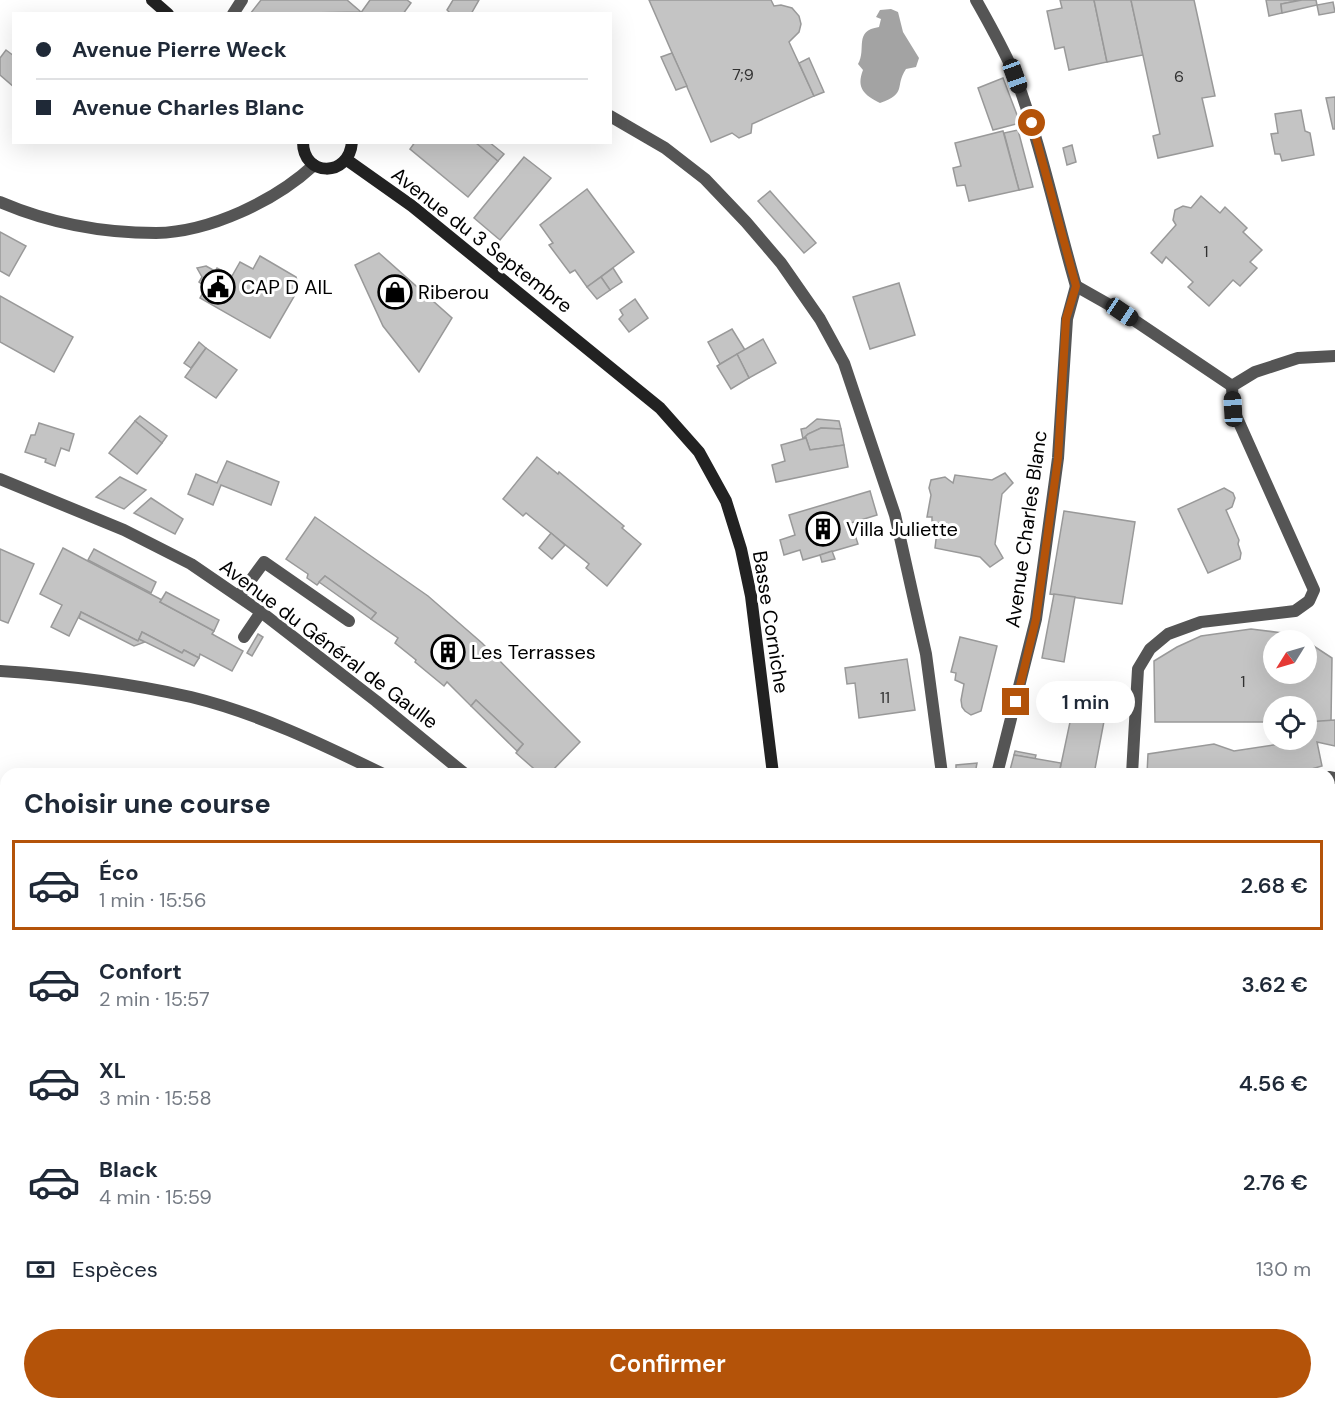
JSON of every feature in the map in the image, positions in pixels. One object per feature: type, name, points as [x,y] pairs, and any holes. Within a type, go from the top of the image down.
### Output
[{"type":"main road","points":[[152,0],[166,12]]},
{"type":"main road","points":[[303,144],[307,159],[322,169],[340,166],[347,160],[351,144]]},
{"type":"main road","name":"Avenue du 3 Septembre","points":[[347,160],[411,206],[592,352]]},
{"type":"main road","name":"Basse Corniche","points":[[592,352],[668,416],[699,452],[726,501],[741,549],[751,596],[772,768]]},
{"type":"street","points":[[976,0],[1010,65],[1032,123],[1076,286],[1122,312],[1232,386]]},
{"type":"street","points":[[612,117],[665,148],[705,179],[746,222],[781,263],[820,319],[844,363],[895,514],[926,654],[941,768]]},
{"type":"street","points":[[0,202],[62,223],[109,230],[158,233],[196,227],[244,211],[283,189],[314,165]]},
{"type":"street","name":"Avenue Charles Blanc","points":[[999,768],[1036,619],[1058,458],[1066,319],[1076,286]]},
{"type":"street","points":[[1232,386],[1255,372],[1298,358],[1335,356]]},
{"type":"street","points":[[1132,768],[1138,669],[1150,649],[1168,634],[1201,622],[1295,611],[1309,601],[1314,590],[1233,409],[1232,386]]},
{"type":"street","name":"Avenue du Général de Gaulle","points":[[0,479],[124,530],[191,564],[261,612],[458,768]]},
{"type":"street","points":[[239,596],[264,562],[349,621]]},
{"type":"street","points":[[244,637],[261,612]]},
{"type":"street","points":[[0,672],[99,680],[192,698],[314,740],[370,768]]},
{"type":"shaded area","points":[[891,9],[898,12],[903,32],[919,58],[916,67],[906,69],[897,93],[880,103],[863,90],[860,82],[863,70],[858,64],[866,32],[879,27],[881,19],[876,17],[880,10]]},
{"type":"building","points":[[261,0],[347,0],[361,12],[252,12]]},
{"type":"building","points":[[370,0],[407,0],[411,3],[404,12],[361,12]]},
{"type":"building","points":[[453,0],[479,0],[472,12],[449,12],[447,10]]},
{"type":"building","points":[[649,0],[771,0],[774,6],[792,8],[799,16],[801,24],[799,32],[789,42],[814,96],[752,124],[751,133],[739,138],[732,133],[711,142]]},
{"type":"building","points":[[1060,0],[1094,0],[1107,62],[1069,70],[1064,47],[1055,49],[1047,11],[1062,8]]},
{"type":"building","points":[[1094,0],[1131,0],[1143,55],[1107,62]]},
{"type":"building","points":[[1131,0],[1194,0],[1215,96],[1202,98],[1213,146],[1158,158],[1153,136],[1160,134]]},
{"type":"building","points":[[1266,0],[1302,0],[1281,4],[1282,13],[1269,16]]},
{"type":"building","points":[[1316,0],[1317,5],[1282,13],[1281,4]]},
{"type":"building","points":[[1333,2],[1335,12],[1319,15],[1317,5]]},
{"type":"building","points":[[6,50],[12,54],[12,85],[0,75],[0,58]]},
{"type":"building","points":[[672,53],[687,86],[676,90],[661,57]]},
{"type":"building","points":[[809,58],[824,92],[814,96],[799,63]]},
{"type":"building","points":[[1003,78],[1020,123],[993,130],[978,88]]},
{"type":"building","points":[[1335,97],[1335,129],[1333,129],[1326,98]]},
{"type":"building","points":[[1301,110],[1305,131],[1310,133],[1314,155],[1282,161],[1280,154],[1275,154],[1271,134],[1278,133],[1275,114]]},
{"type":"building","points":[[1018,130],[1033,187],[1019,190],[1004,133]]},
{"type":"building","points":[[1003,131],[1019,190],[969,201],[965,185],[957,186],[953,168],[961,166],[955,143]]},
{"type":"building","points":[[414,144],[477,144],[498,161],[468,197],[410,149]]},
{"type":"building","points":[[477,144],[492,144],[504,154],[498,161]]},
{"type":"building","points":[[1072,145],[1076,162],[1067,165],[1063,148]]},
{"type":"building","points":[[524,157],[551,178],[500,240],[474,218]]},
{"type":"building","points":[[587,189],[634,252],[587,287],[575,270],[570,273],[549,245],[553,243],[540,225]]},
{"type":"building","points":[[770,191],[816,243],[804,253],[758,201]]},
{"type":"building","points":[[1201,196],[1220,213],[1225,207],[1247,228],[1243,232],[1262,250],[1250,262],[1257,268],[1240,286],[1233,280],[1209,306],[1188,287],[1193,282],[1166,257],[1162,263],[1151,253],[1176,225],[1173,220],[1175,210],[1183,206],[1191,208]]},
{"type":"building","points":[[0,232],[26,246],[9,276],[0,271]]},
{"type":"building","name":"Riberou","points":[[379,253],[452,318],[419,372],[383,326],[355,265]]},
{"type":"building","points":[[260,256],[296,277],[299,288],[270,338],[200,298],[217,268],[232,276],[240,262],[253,269]]},
{"type":"building","points":[[206,266],[215,271],[206,287],[199,282],[202,277],[197,268]]},
{"type":"building","points":[[613,268],[622,282],[610,290],[601,277]]},
{"type":"building","points":[[601,277],[610,290],[597,299],[587,287]]},
{"type":"building","points":[[899,283],[915,335],[870,349],[853,297]]},
{"type":"building","points":[[0,296],[73,337],[54,372],[0,342]]},
{"type":"building","points":[[635,299],[648,318],[629,332],[619,319],[623,315],[620,310]]},
{"type":"building","points":[[732,329],[745,350],[720,364],[708,342]]},
{"type":"building","points":[[763,339],[776,363],[749,378],[737,354]]},
{"type":"building","points":[[199,342],[206,348],[191,368],[184,363]]},
{"type":"building","points":[[206,348],[237,370],[216,398],[185,377]]},
{"type":"building","points":[[737,354],[749,378],[731,389],[717,366]]},
{"type":"building","points":[[140,416],[167,436],[162,443],[135,421]]},
{"type":"building","points":[[817,419],[839,421],[841,429],[821,428],[803,439],[801,429],[806,428]]},
{"type":"building","points":[[135,421],[162,443],[137,474],[109,453]]},
{"type":"building","points":[[39,423],[74,434],[69,451],[61,448],[55,466],[45,462],[46,459],[25,452],[31,435],[35,435]]},
{"type":"building","points":[[821,428],[841,429],[844,445],[810,450],[806,438],[803,439]]},
{"type":"building","points":[[806,438],[810,450],[844,445],[848,467],[776,482],[772,465],[785,461],[781,445]]},
{"type":"building","points":[[537,457],[558,474],[559,472],[624,526],[622,528],[641,544],[607,586],[586,568],[589,564],[526,513],[523,516],[503,499]]},
{"type":"building","points":[[227,461],[279,482],[271,505],[221,485],[213,505],[188,494],[196,474],[217,483]]},
{"type":"building","points":[[1005,473],[1013,483],[1002,494],[995,544],[1003,558],[990,567],[980,557],[935,548],[938,523],[932,521],[932,517],[927,517],[931,480],[945,477],[953,483],[955,475],[992,480]]},
{"type":"building","points":[[120,477],[146,490],[124,509],[96,497]]},
{"type":"building","points":[[1224,488],[1233,493],[1235,498],[1232,507],[1226,510],[1239,540],[1240,559],[1208,573],[1178,509]]},
{"type":"building","name":"Villa Juliette","points":[[870,491],[877,515],[851,523],[858,544],[803,560],[800,550],[784,555],[780,540],[795,535],[789,515]]},
{"type":"building","points":[[151,498],[183,519],[175,534],[134,513]]},
{"type":"building","points":[[1064,511],[1135,522],[1122,604],[1050,594]]},
{"type":"building","name":"Les Terrasses","points":[[315,517],[428,596],[482,643],[580,742],[555,768],[533,768],[516,753],[523,744],[476,700],[471,706],[447,682],[444,686],[415,662],[416,660],[395,643],[398,638],[371,619],[376,613],[325,576],[317,585],[307,578],[308,574],[286,559]]},
{"type":"building","points":[[551,533],[565,545],[552,559],[539,548]]},
{"type":"building","points":[[63,548],[162,600],[160,602],[214,631],[212,634],[243,651],[232,671],[200,654],[199,658],[184,650],[182,653],[142,632],[138,641],[81,612],[69,636],[51,627],[62,605],[40,594]]},
{"type":"building","points":[[0,549],[34,564],[8,623],[0,620]]},
{"type":"building","points":[[94,549],[156,582],[151,593],[88,560]]},
{"type":"building","points":[[832,551],[835,559],[822,562],[820,555]]},
{"type":"building","points":[[325,576],[376,613],[371,619],[319,582]]},
{"type":"building","points":[[166,592],[219,620],[214,631],[160,602]]},
{"type":"building","points":[[1054,594],[1075,597],[1064,662],[1042,658]]},
{"type":"building","points":[[81,612],[138,641],[139,639],[145,642],[134,646],[79,618]]},
{"type":"building","points":[[1251,629],[1263,630],[1263,684],[1317,684],[1317,648],[1332,658],[1331,722],[1317,722],[1317,696],[1263,696],[1263,722],[1155,722],[1154,661],[1201,636]]},
{"type":"building","points":[[142,632],[182,653],[184,650],[199,658],[194,666],[139,639]]},
{"type":"building","points":[[258,634],[263,637],[252,656],[247,653]]},
{"type":"building","points":[[960,637],[997,646],[981,711],[971,715],[962,707],[964,684],[955,680],[956,673],[951,672]]},
{"type":"building","points":[[907,659],[915,710],[859,718],[855,683],[847,684],[845,668]]},
{"type":"building","points":[[476,700],[523,744],[517,751],[471,706]]},
{"type":"building","points":[[1073,708],[1105,716],[1095,768],[1060,768]]},
{"type":"building","points":[[1335,720],[1335,746],[1317,742],[1317,721]]},
{"type":"building","points":[[1317,742],[1322,766],[1315,768],[1147,768],[1148,754],[1214,744],[1234,751],[1263,747],[1263,750],[1317,750]]},
{"type":"building","points":[[1015,751],[1036,755],[1035,759],[1014,755]]},
{"type":"building","points":[[1014,755],[1061,763],[1060,768],[1011,768]]},
{"type":"building","points":[[977,763],[976,768],[956,768],[956,765]]},
{"type":"place","name":"CAP D AIL","points":[[218,287]]},
{"type":"place","name":"Riberou","points":[[395,292]]},
{"type":"place","name":"Villa Juliette","points":[[823,529]]},
{"type":"place","name":"Les Terrasses","points":[[448,652]]},
{"type":"route","points":[[1016,702],[1036,619],[1058,458],[1066,319],[1076,286],[1032,123]]}]
